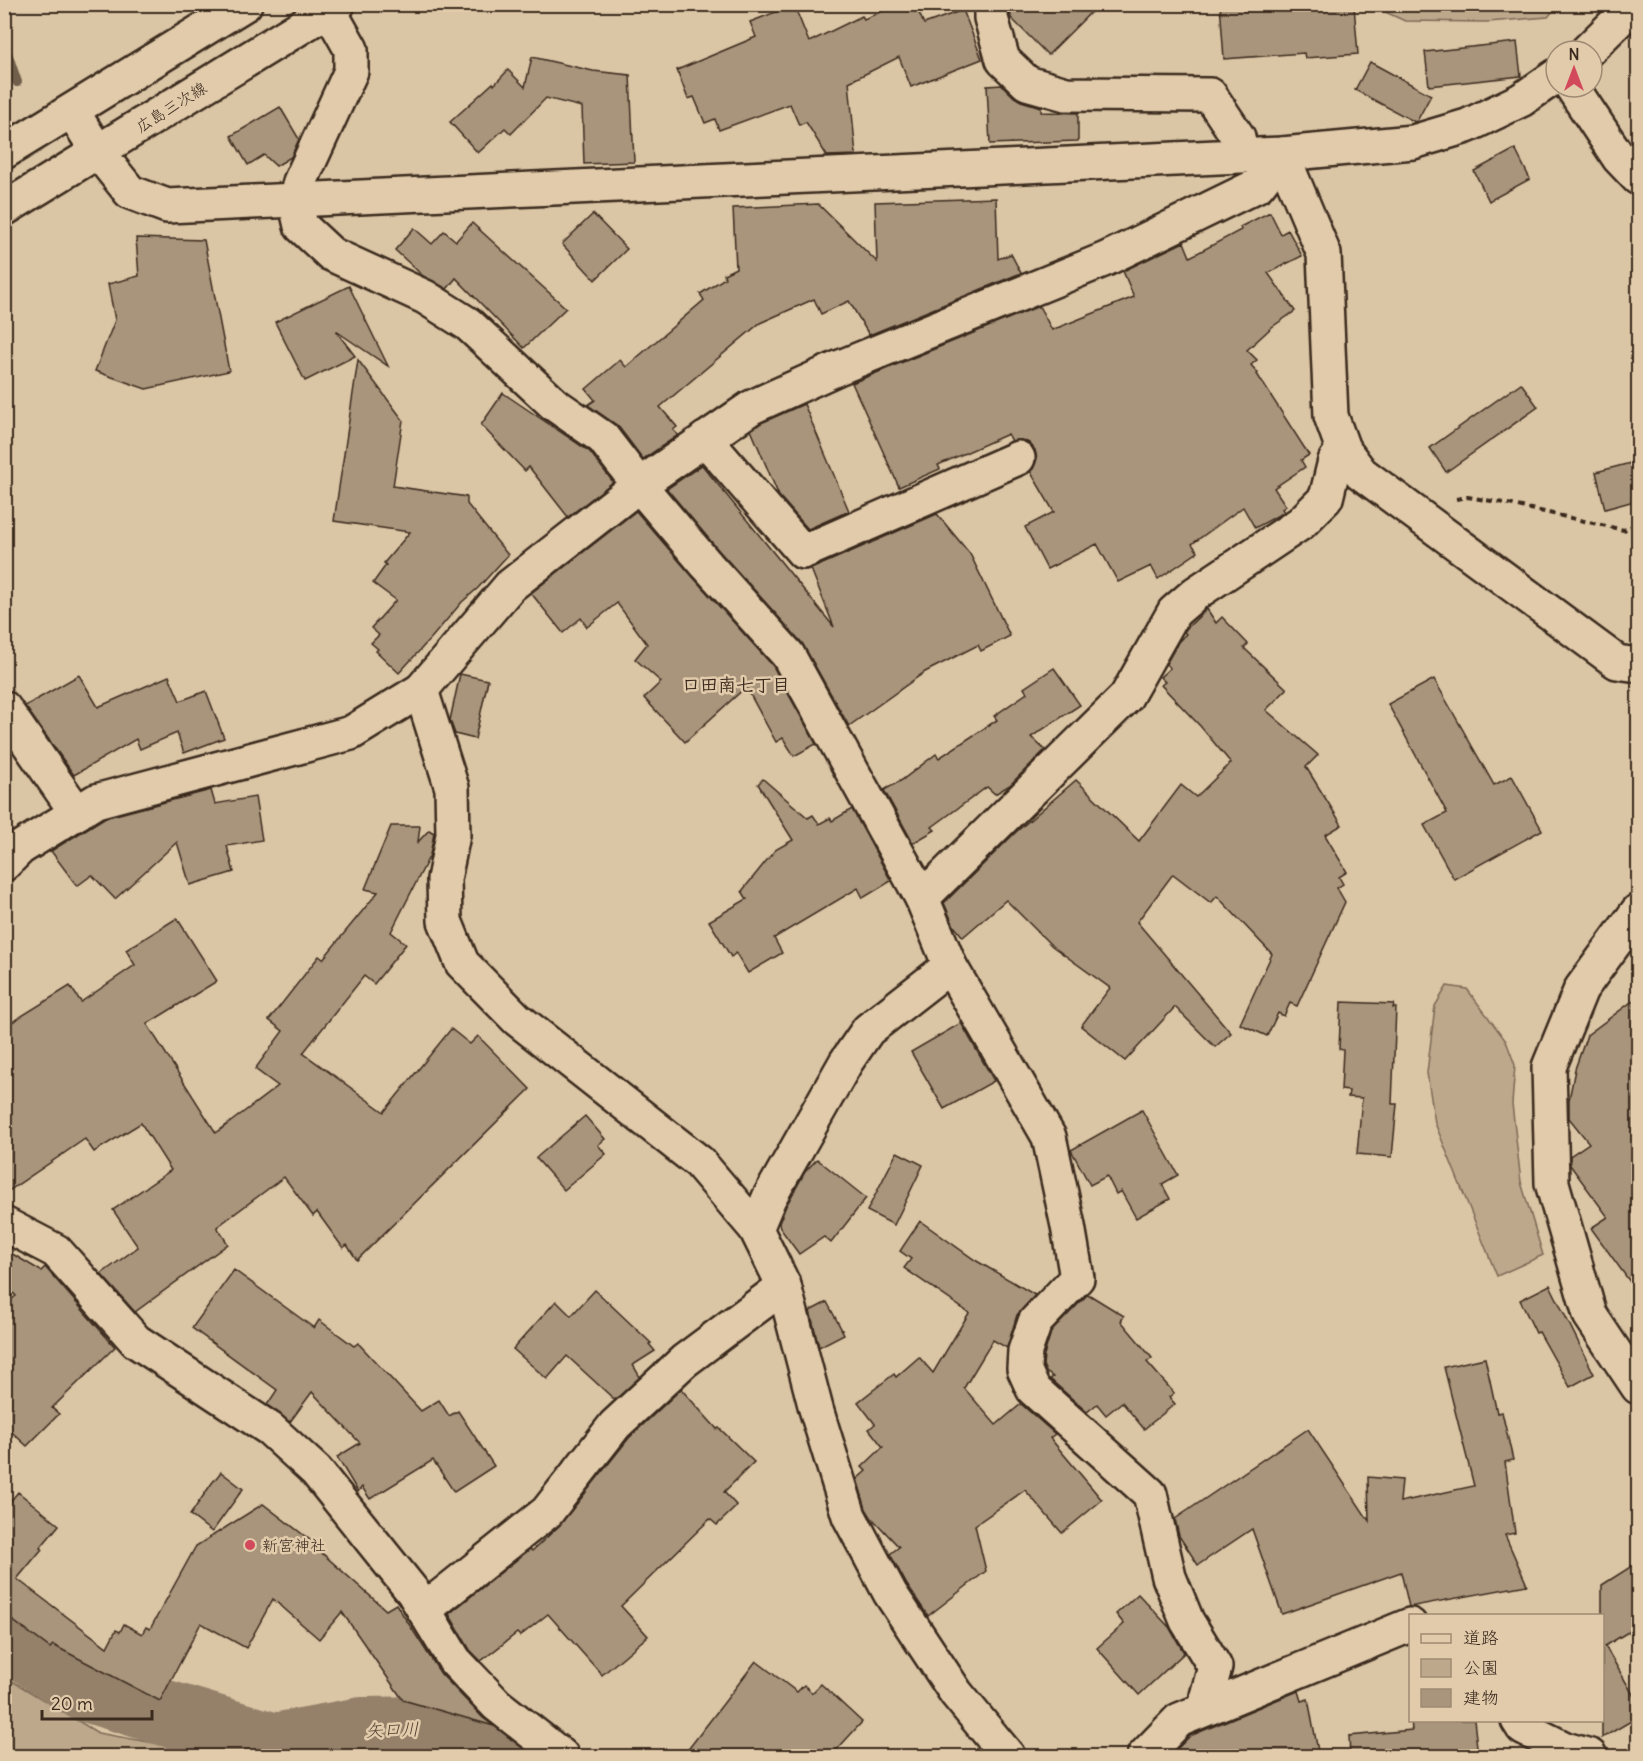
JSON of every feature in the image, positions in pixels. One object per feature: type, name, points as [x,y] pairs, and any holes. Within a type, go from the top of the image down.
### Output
[{"type":"street","points":[[4,152],[245,4]]},
{"type":"street","points":[[991,4],[990,18],[1003,60],[1027,83],[1066,93],[1210,95],[1238,137],[1241,155]]},
{"type":"street","points":[[1599,39],[1635,4]]},
{"type":"street","points":[[334,7],[351,49],[351,71],[300,182],[295,200],[301,226],[332,254],[425,297],[468,324],[554,404],[603,438],[639,485],[706,564],[788,655],[922,898],[950,966],[1049,1137],[1077,1278],[1035,1322],[1025,1351],[1024,1369],[1033,1389],[1150,1494],[1170,1577],[1186,1620],[1215,1667],[1207,1696],[1210,1707]]},
{"type":"street","name":"広島三次線","points":[[4,209],[334,7]]},
{"type":"street","points":[[72,111],[98,152],[130,192],[167,206],[1282,154],[1413,142],[1467,126],[1521,100],[1544,84]]},
{"type":"street","points":[[1580,99],[1619,158],[1638,177]]},
{"type":"street","points":[[4,864],[20,848],[96,801],[351,733],[421,690],[510,586],[639,485],[752,407],[838,368],[1106,259],[1248,190],[1258,184],[1282,154]]},
{"type":"street","points":[[1282,154],[1324,254],[1331,416],[1343,448],[1361,473],[1617,662],[1638,665]]},
{"type":"street","points":[[705,439],[803,552],[1018,458]]},
{"type":"street","points":[[922,898],[1126,697],[1173,612],[1196,593],[1301,523],[1326,498],[1335,461],[1343,448]]},
{"type":"street","points":[[421,690],[452,788],[453,835],[444,879],[445,921],[462,963],[517,1019],[699,1162],[756,1229],[784,1286],[816,1409],[849,1515],[891,1593],[956,1693],[1008,1756]]},
{"type":"street","points":[[4,708],[77,813]]},
{"type":"street","points":[[1638,911],[1581,989],[1548,1067],[1552,1183],[1590,1315],[1638,1387]]},
{"type":"street","points":[[756,1229],[769,1198],[846,1062],[868,1030],[950,966]]},
{"type":"street","points":[[4,1224],[56,1251],[136,1341],[270,1429],[316,1471],[413,1592],[455,1660],[497,1705],[562,1756]]},
{"type":"street","points":[[424,1610],[547,1512],[615,1425],[684,1361],[784,1286]]},
{"type":"street","points":[[1144,1756],[1179,1720],[1409,1624]]},
{"type":"street","points":[[1527,1737],[1590,1756]]},
{"type":"path","points":[[1426,521],[1442,501],[1468,497],[1504,503],[1624,531],[1638,523]]},
{"type":"green space","points":[[1370,5],[1558,5],[1548,17],[1488,22],[1405,21]]},
{"type":"green space","points":[[1447,986],[1467,989],[1506,1041],[1515,1065],[1512,1104],[1521,1182],[1543,1255],[1497,1276],[1435,1123],[1427,1073],[1435,1006]]},
{"type":"green space","points":[[4,1676],[98,1733],[228,1756],[5,1756]]},
{"type":"green space","points":[[366,1749],[438,1756],[324,1756]]},
{"type":"building","points":[[899,4],[915,4],[924,24],[963,10],[982,59],[911,87],[899,57],[849,82],[856,155],[827,156],[806,122],[799,125],[790,104],[719,130],[715,119],[705,123],[694,97],[688,99],[677,70],[756,37],[750,22],[794,5],[809,42],[862,16],[864,19]]},
{"type":"building","points":[[1010,4],[1099,4],[1048,55],[1011,18]]},
{"type":"building","points":[[1220,4],[1288,4],[1289,11],[1354,6],[1358,54],[1305,58],[1304,53],[1224,59]]},
{"type":"building","points":[[1517,42],[1521,76],[1429,86],[1425,52]]},
{"type":"building","points":[[532,57],[593,71],[630,75],[634,162],[584,164],[582,107],[546,98],[511,134],[505,128],[478,153],[450,122],[493,83],[494,85],[508,70],[525,87]]},
{"type":"building","points":[[1370,62],[1431,95],[1417,121],[1355,90]]},
{"type":"building","points":[[1002,85],[1021,101],[1041,107],[1041,112],[1078,113],[1078,141],[990,144],[987,86]]},
{"type":"building","points":[[280,107],[299,139],[291,157],[276,166],[264,155],[248,165],[231,136]]},
{"type":"building","points":[[1515,149],[1530,179],[1489,201],[1474,171]]},
{"type":"building","points":[[996,198],[998,259],[1011,254],[1021,273],[869,335],[849,301],[821,314],[814,299],[760,323],[660,407],[677,427],[673,430],[678,435],[643,459],[618,426],[588,405],[595,400],[586,389],[620,360],[626,367],[704,300],[700,294],[725,278],[724,274],[736,268],[733,208],[818,204],[877,262],[875,202]]},
{"type":"building","points":[[1270,212],[1281,234],[1288,230],[1302,256],[1268,273],[1295,311],[1272,327],[1247,350],[1257,360],[1251,365],[1309,455],[1301,460],[1305,467],[1274,488],[1286,506],[1282,509],[1284,512],[1255,528],[1243,507],[1192,544],[1198,552],[1158,579],[1151,566],[1118,582],[1097,544],[1047,569],[1025,527],[1054,512],[1030,471],[1037,459],[1035,450],[1029,443],[1021,440],[1012,441],[1008,434],[938,465],[940,469],[899,487],[852,383],[1039,306],[1052,330],[1134,297],[1123,271],[1184,242],[1190,257]]},
{"type":"building","points":[[593,214],[627,249],[595,280],[562,244]]},
{"type":"building","points":[[472,223],[566,308],[524,348],[456,278],[447,289],[423,276],[395,250],[414,228],[432,244],[444,231],[456,241]]},
{"type":"building","points":[[136,238],[204,240],[229,371],[146,389],[95,371],[115,320],[108,284],[139,276]]},
{"type":"building","points":[[349,286],[388,366],[336,331],[355,356],[305,381],[275,322]]},
{"type":"building","points":[[358,360],[403,420],[393,486],[467,497],[467,504],[508,555],[462,602],[399,673],[376,651],[378,649],[371,643],[379,635],[371,628],[396,600],[373,583],[386,565],[384,563],[410,532],[334,521]]},
{"type":"building","points":[[1521,383],[1538,407],[1446,472],[1430,448]]},
{"type":"building","points":[[503,393],[590,452],[613,482],[568,517],[529,467],[525,471],[481,425]]},
{"type":"building","points":[[804,404],[849,511],[808,529],[779,496],[751,430],[761,423]]},
{"type":"building","points":[[1638,461],[1638,500],[1605,509],[1596,472]]},
{"type":"building","points":[[702,465],[834,627],[811,569],[937,514],[970,554],[1010,636],[981,651],[978,645],[925,672],[849,726],[802,643],[667,489]]},
{"type":"building","points":[[636,511],[773,666],[816,744],[794,756],[783,738],[776,742],[746,687],[685,742],[644,698],[661,682],[635,659],[647,644],[617,603],[587,627],[581,618],[563,633],[531,593]]},
{"type":"building","points":[[1207,609],[1216,623],[1222,617],[1248,644],[1244,648],[1287,689],[1266,710],[1318,755],[1306,767],[1342,825],[1325,835],[1347,872],[1339,877],[1343,884],[1337,888],[1345,902],[1297,1006],[1290,1003],[1284,1016],[1278,1013],[1267,1036],[1240,1024],[1272,954],[1217,896],[1211,903],[1173,874],[1137,922],[1231,1033],[1215,1047],[1175,1007],[1125,1061],[1081,1026],[1110,988],[1052,946],[1006,900],[963,937],[954,926],[944,903],[1016,832],[1076,780],[1139,841],[1181,785],[1196,797],[1231,763],[1161,685],[1165,682],[1160,677],[1170,668],[1166,664],[1179,641],[1186,634],[1184,632]]},
{"type":"building","points":[[1054,668],[1080,705],[1031,737],[1045,750],[1010,785],[995,794],[987,787],[932,827],[935,830],[913,843],[884,790],[902,780],[936,754],[939,758],[997,720],[994,716],[1027,693],[1024,688]]},
{"type":"building","points":[[460,674],[488,680],[475,739],[455,734],[450,720]]},
{"type":"building","points":[[79,675],[98,707],[169,676],[180,701],[206,691],[224,738],[184,753],[177,733],[140,749],[136,739],[74,775],[25,706]]},
{"type":"building","points":[[1434,679],[1494,785],[1512,776],[1542,830],[1454,879],[1424,825],[1447,813],[1388,704]]},
{"type":"building","points":[[763,779],[808,818],[813,815],[819,824],[830,818],[832,821],[852,809],[891,881],[863,898],[858,888],[774,938],[782,953],[748,973],[736,953],[731,957],[709,921],[747,899],[742,891],[775,850],[793,840],[758,784]]},
{"type":"building","points":[[211,790],[215,804],[255,797],[262,840],[227,846],[234,872],[190,885],[177,842],[115,899],[92,875],[77,886],[51,851],[104,818]]},
{"type":"building","points":[[391,826],[420,826],[418,842],[429,830],[434,833],[430,855],[391,932],[406,944],[374,984],[364,976],[303,1053],[384,1112],[451,1029],[470,1044],[478,1036],[530,1089],[357,1260],[347,1245],[343,1248],[317,1212],[313,1216],[284,1177],[217,1227],[228,1244],[135,1312],[101,1274],[138,1247],[113,1210],[171,1170],[141,1123],[94,1152],[85,1139],[4,1194],[4,1027],[70,986],[81,1002],[135,965],[126,950],[177,918],[217,981],[147,1024],[216,1133],[278,1086],[255,1069],[283,1031],[269,1020],[319,956],[323,959],[378,892],[365,889]]},
{"type":"building","points":[[1638,997],[1638,1293],[1591,1228],[1608,1217],[1570,1165],[1570,1156],[1589,1143],[1569,1118],[1569,1100],[1575,1069],[1587,1035]]},
{"type":"building","points":[[1341,1002],[1394,1004],[1393,1008],[1396,1008],[1392,1104],[1397,1104],[1392,1157],[1357,1154],[1362,1098],[1348,1097],[1349,1091],[1341,1090],[1343,1050],[1339,1049]]},
{"type":"building","points":[[961,1023],[994,1081],[944,1109],[911,1052]]},
{"type":"building","points":[[1142,1110],[1178,1175],[1162,1184],[1170,1199],[1136,1218],[1121,1191],[1116,1194],[1107,1176],[1090,1185],[1071,1150]]},
{"type":"building","points":[[585,1116],[605,1139],[598,1145],[606,1154],[564,1190],[536,1158]]},
{"type":"building","points":[[897,1152],[923,1165],[894,1225],[867,1211]]},
{"type":"building","points":[[817,1159],[866,1198],[831,1243],[824,1237],[799,1254],[780,1228],[779,1223],[805,1172]]},
{"type":"building","points":[[920,1221],[975,1260],[1035,1295],[1017,1315],[1007,1348],[993,1340],[964,1388],[996,1425],[1021,1404],[1055,1434],[1050,1438],[1102,1500],[1062,1533],[1025,1490],[975,1525],[986,1571],[928,1616],[890,1554],[899,1547],[866,1509],[857,1479],[866,1471],[862,1467],[883,1447],[869,1429],[875,1424],[858,1402],[894,1374],[896,1377],[919,1357],[933,1373],[969,1313],[904,1268],[911,1259],[900,1251]]},
{"type":"building","points":[[4,1249],[41,1271],[45,1267],[115,1347],[52,1408],[59,1414],[27,1446],[4,1425],[4,1305],[16,1296],[4,1283]]},
{"type":"building","points":[[234,1270],[314,1328],[319,1320],[354,1346],[358,1343],[421,1411],[439,1400],[449,1416],[458,1411],[494,1466],[454,1492],[433,1460],[370,1499],[362,1487],[358,1492],[337,1457],[360,1443],[312,1392],[290,1422],[267,1405],[277,1390],[192,1328]]},
{"type":"building","points":[[1550,1285],[1594,1374],[1570,1387],[1539,1332],[1536,1333],[1520,1300]]},
{"type":"building","points":[[595,1290],[651,1343],[649,1344],[655,1351],[633,1365],[640,1377],[615,1400],[567,1356],[547,1379],[513,1349],[556,1301],[571,1316]]},
{"type":"building","points":[[1088,1294],[1124,1316],[1121,1321],[1152,1358],[1147,1362],[1174,1393],[1169,1397],[1175,1404],[1144,1429],[1122,1402],[1106,1415],[1097,1404],[1087,1412],[1050,1379],[1053,1377],[1046,1372],[1043,1365],[1051,1332]]},
{"type":"building","points":[[827,1302],[844,1334],[819,1347],[810,1311]]},
{"type":"building","points":[[1485,1358],[1497,1413],[1502,1412],[1513,1460],[1505,1462],[1515,1533],[1505,1535],[1527,1585],[1409,1607],[1401,1572],[1282,1614],[1252,1529],[1198,1565],[1179,1536],[1175,1519],[1308,1429],[1369,1521],[1368,1477],[1402,1480],[1400,1502],[1474,1486],[1444,1367]]},
{"type":"building","points":[[681,1389],[717,1429],[719,1428],[754,1462],[724,1492],[737,1506],[717,1525],[710,1519],[621,1606],[648,1636],[602,1675],[548,1614],[520,1636],[517,1633],[481,1661],[470,1650],[449,1614],[530,1549],[532,1551],[559,1526],[629,1438]]},
{"type":"building","points":[[221,1472],[243,1489],[212,1532],[190,1515]]},
{"type":"building","points":[[18,1492],[59,1525],[17,1579],[107,1647],[116,1630],[120,1632],[124,1624],[142,1634],[146,1627],[150,1629],[196,1546],[263,1504],[314,1543],[313,1545],[386,1610],[396,1604],[441,1674],[483,1718],[494,1726],[403,1700],[342,1612],[319,1639],[273,1599],[246,1648],[201,1623],[160,1701],[53,1645],[50,1648],[4,1614],[4,1509]]},
{"type":"building","points":[[1638,1562],[1638,1626],[1605,1646],[1638,1703],[1638,1717],[1602,1738],[1604,1614],[1602,1614],[1602,1585]]},
{"type":"building","points":[[1138,1594],[1169,1627],[1184,1653],[1139,1695],[1097,1648],[1124,1624],[1116,1614]]},
{"type":"building","points":[[756,1661],[797,1692],[804,1685],[812,1693],[821,1684],[862,1722],[831,1756],[683,1756]]},
{"type":"building","points":[[1298,1691],[1301,1701],[1308,1699],[1319,1756],[1170,1756],[1190,1736]]},
{"type":"building","points":[[1411,1722],[1474,1722],[1478,1756],[1350,1756],[1349,1736],[1412,1730]]},
{"type":"waterway","points":[[4,44],[17,82]]},
{"type":"waterway","name":"矢口川","points":[[4,1634],[86,1689],[275,1746],[362,1730],[433,1729],[513,1756]]},
{"type":"place","name":"新宮神社","points":[[250,1545]]},
{"type":"district","name":"口田南七丁目","points":[[736,685]]}]
